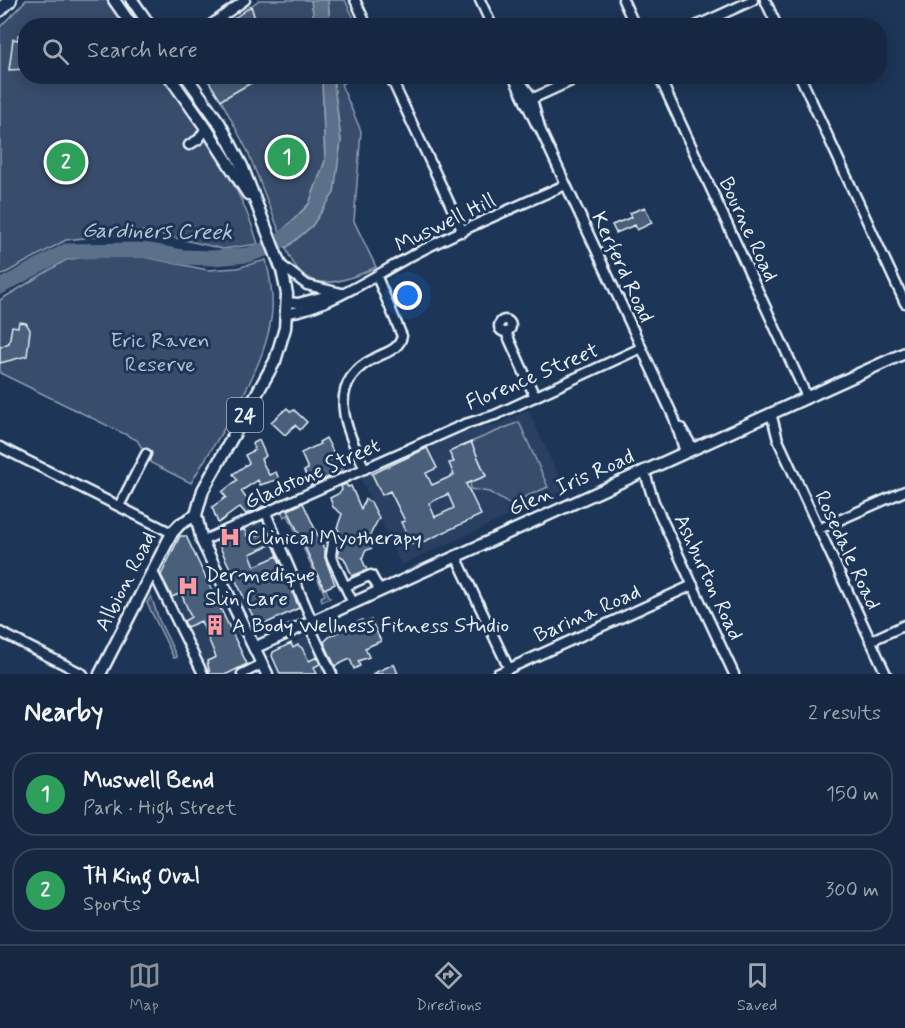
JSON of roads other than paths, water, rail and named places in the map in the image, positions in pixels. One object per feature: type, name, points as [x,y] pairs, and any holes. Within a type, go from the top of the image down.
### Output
[{"type":"highway","points":[[0,10],[10,0]]},
{"type":"main road","points":[[114,0],[126,18]]},
{"type":"main road","points":[[132,0],[142,18]]},
{"type":"main road","name":"24","points":[[175,84],[206,128],[256,207]]},
{"type":"main road","name":"24","points":[[191,84],[236,152],[278,259],[287,308],[275,361],[209,477],[199,498],[195,514]]},
{"type":"main road","name":"Glen Iris Road","points":[[254,648],[905,353]]},
{"type":"main road","points":[[195,514],[202,541],[264,669]]},
{"type":"main road","name":"Albion Road","points":[[100,674],[172,532],[195,514]]},
{"type":"street","points":[[220,18],[245,0]]},
{"type":"street","points":[[355,0],[363,18]]},
{"type":"street","points":[[480,0],[488,18]]},
{"type":"street","points":[[623,0],[631,18]]},
{"type":"street","points":[[714,18],[753,0]]},
{"type":"street","points":[[765,0],[773,18]]},
{"type":"street","points":[[394,84],[463,232]]},
{"type":"street","name":"Kerferd Road","points":[[520,84],[689,450]]},
{"type":"street","points":[[529,100],[564,84]]},
{"type":"street","name":"Bourne Road","points":[[662,84],[807,397]]},
{"type":"street","points":[[804,84],[905,303]]},
{"type":"street","points":[[189,145],[199,139],[206,128]]},
{"type":"street","points":[[199,139],[219,148]]},
{"type":"street","name":"Muswell Hill","points":[[287,308],[298,303],[341,293],[377,277],[413,254],[565,185]]},
{"type":"street","points":[[278,259],[290,274],[307,285],[341,293]]},
{"type":"street","points":[[365,469],[344,424],[342,411],[345,395],[359,369],[372,359],[397,347],[402,336],[377,277]]},
{"type":"street","points":[[506,332],[535,397]]},
{"type":"street","name":"Florence Street","points":[[436,436],[535,397],[641,348]]},
{"type":"street","name":"Rosedale Road","points":[[766,415],[886,674]]},
{"type":"street","name":"Gladstone Street","points":[[202,541],[436,436]]},
{"type":"street","points":[[0,447],[172,532]]},
{"type":"street","points":[[119,506],[146,454]]},
{"type":"street","name":"Ashburton Road","points":[[640,472],[734,674]]},
{"type":"street","points":[[819,529],[905,491]]},
{"type":"street","points":[[266,513],[332,674]]},
{"type":"street","points":[[333,542],[331,556],[353,603]]},
{"type":"street","points":[[456,556],[509,669]]},
{"type":"street","points":[[152,570],[203,674]]},
{"type":"street","points":[[346,586],[371,575],[380,591]]},
{"type":"street","name":"Barina Road","points":[[497,674],[693,585]]},
{"type":"street","points":[[870,641],[905,625]]},
{"type":"street","points":[[0,632],[82,674]]},
{"type":"street","points":[[242,674],[264,669]]},
{"type":"waterway","name":"Gardiners Creek","points":[[0,287],[66,251],[146,250],[182,257],[213,258],[248,255],[274,246],[296,228]]},
{"type":"place","name":"Muswell Bend","points":[[287,157]]},
{"type":"place","name":"TH King Oval","points":[[66,162]]},
{"type":"place","name":"Clinical Myotherapy","points":[[230,537]]},
{"type":"place","name":"Dermedique Slin Care","points":[[188,586]]},
{"type":"place","name":"A Body Wellness Fitness Studio","points":[[215,625]]},
{"type":"park label","name":"Eric Raven Reserve","points":[[160,352]]}]
